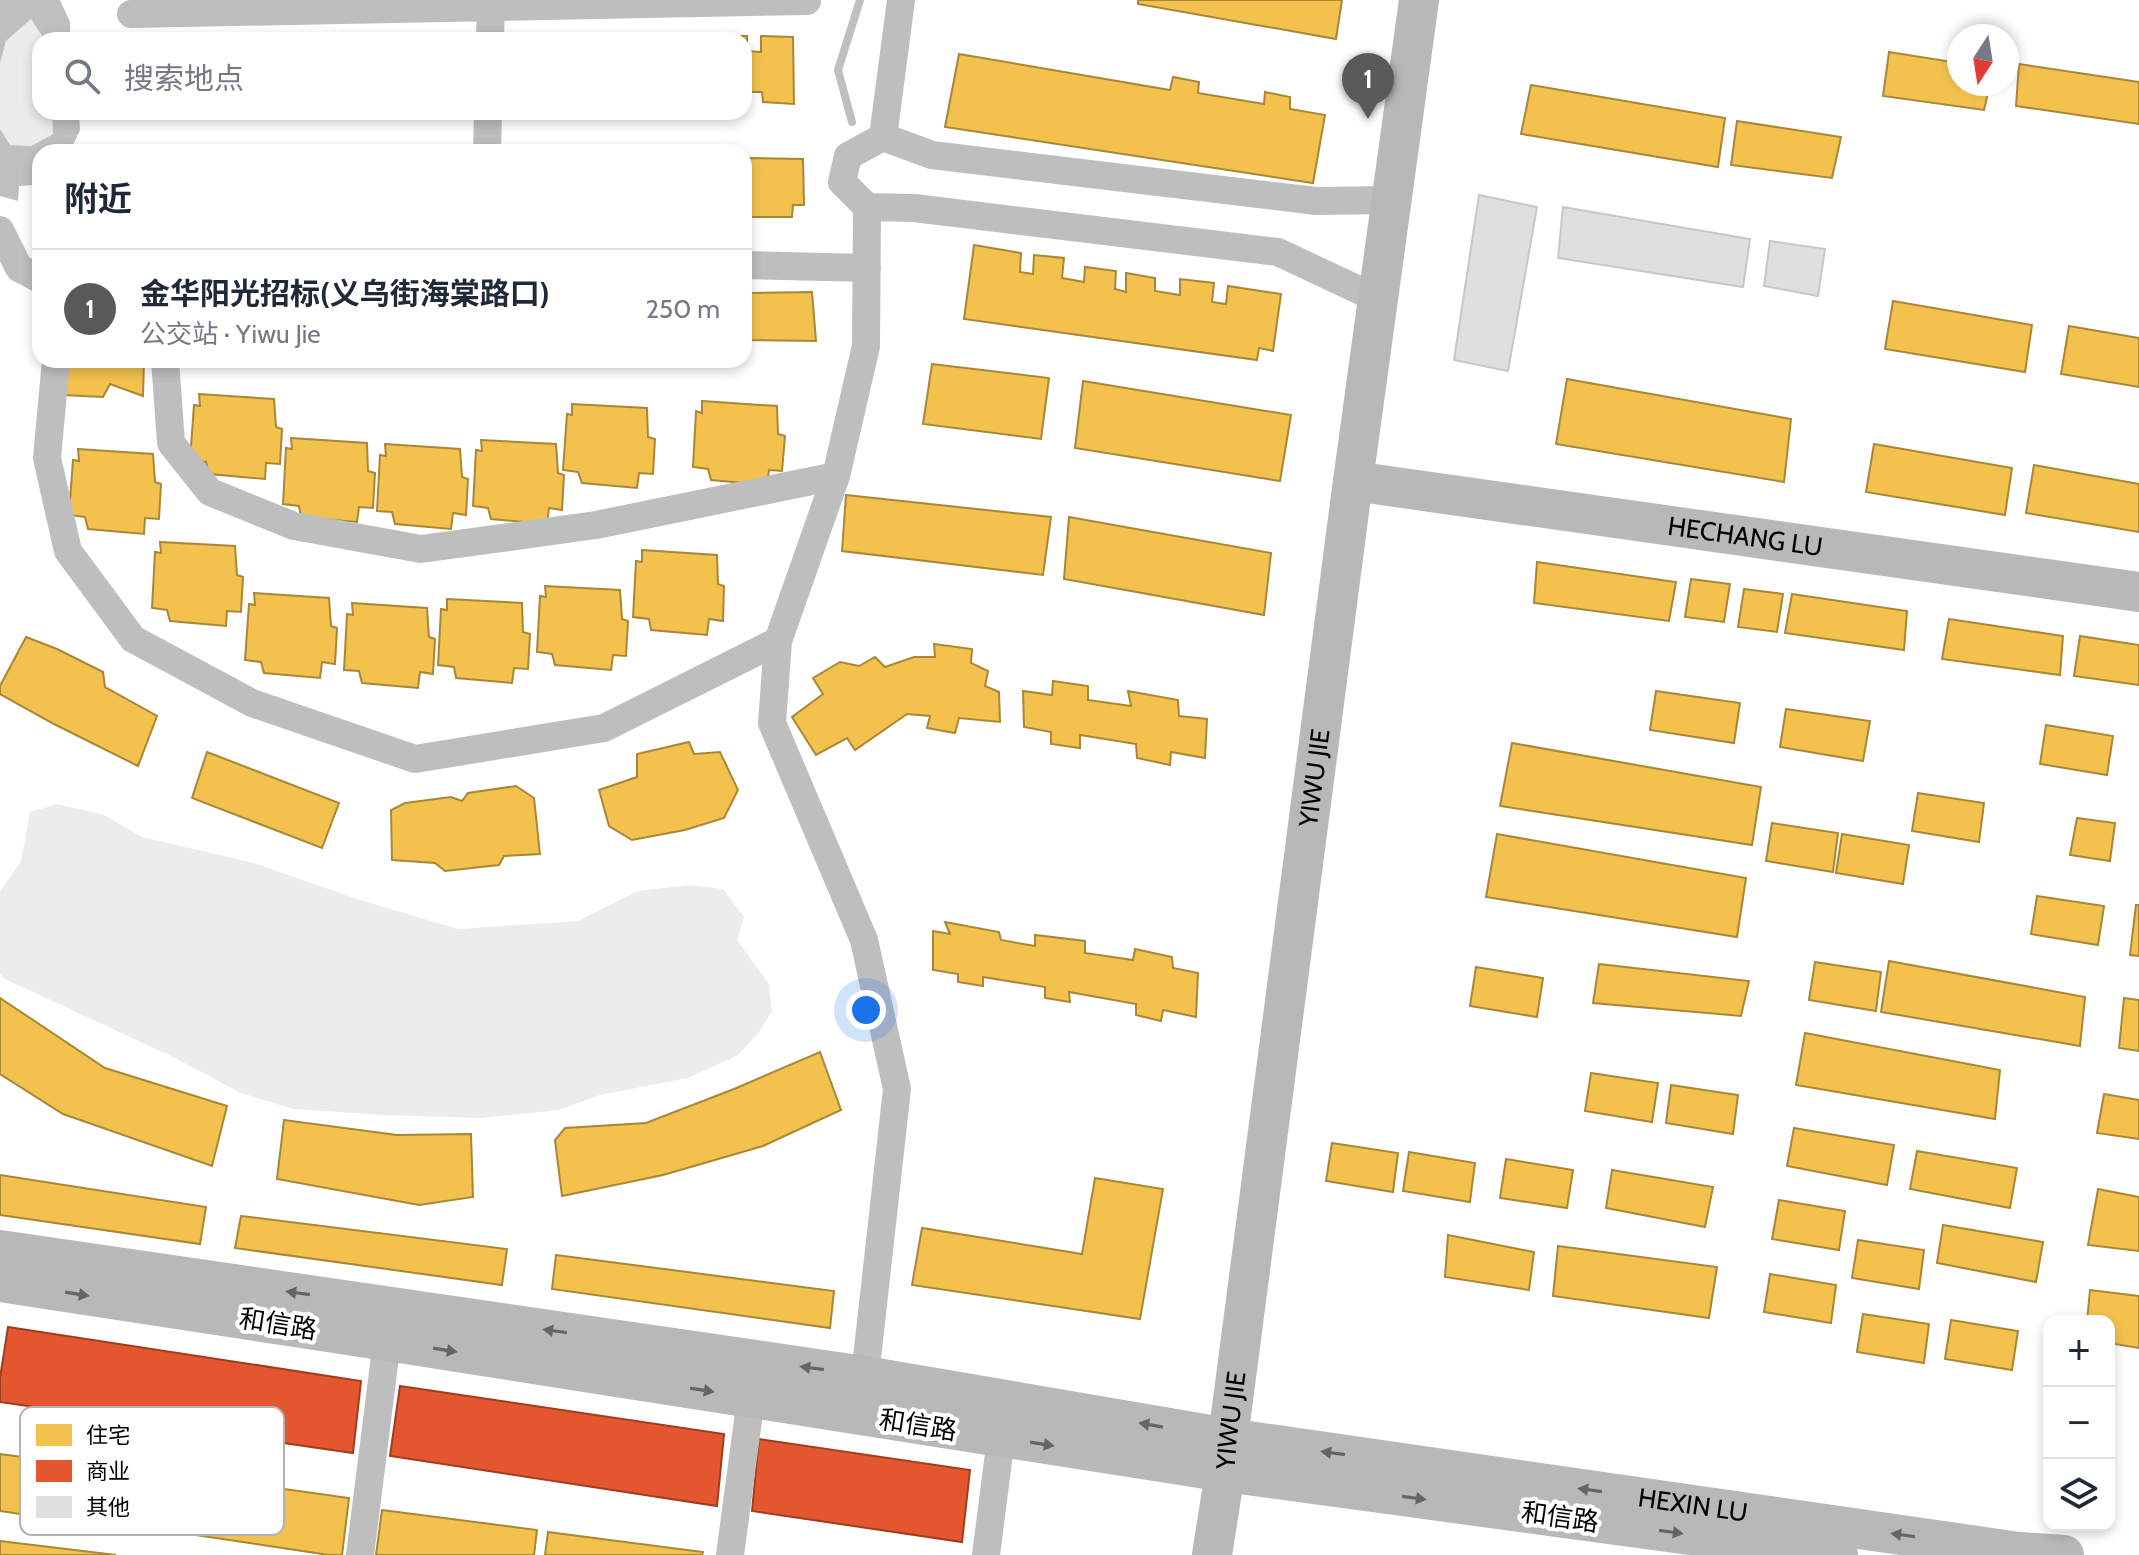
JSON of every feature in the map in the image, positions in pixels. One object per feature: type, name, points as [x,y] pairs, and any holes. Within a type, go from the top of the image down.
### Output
[{"type":"street","points":[[883,137],[901,0]]},
{"type":"street","name":"YIWU JIE","points":[[1212,1555],[1419,0]]},
{"type":"street","points":[[131,14],[490,4],[807,1]]},
{"type":"street","points":[[490,4],[490,32]]},
{"type":"street","points":[[487,144],[488,120]]},
{"type":"street","points":[[1378,299],[1278,252],[914,208],[867,207],[842,182],[848,156],[883,137],[932,155],[963,159],[1316,201],[1392,200]]},
{"type":"street","points":[[865,1376],[897,1089],[864,940],[772,723],[778,641],[836,476],[866,346],[867,207]]},
{"type":"street","points":[[0,230],[19,268],[32,275]]},
{"type":"street","points":[[752,265],[867,268]]},
{"type":"street","points":[[55,368],[47,458],[68,551],[133,639],[252,703],[415,759],[604,728],[778,641]]},
{"type":"street","points":[[166,368],[171,443],[210,492],[294,526],[421,549],[596,525],[836,476]]},
{"type":"street","name":"HECHANG LU","points":[[1353,481],[2139,592]]},
{"type":"street","name":"和信路","points":[[0,1250],[865,1376],[1227,1455],[1838,1555]]},
{"type":"street","name":"和信路","points":[[0,1282],[1001,1438],[1227,1455]]},
{"type":"street","points":[[360,1555],[387,1341]]},
{"type":"street","points":[[730,1555],[751,1398]]},
{"type":"street","points":[[986,1555],[1001,1438]]},
{"type":"street","name":"HEXIN LU","points":[[1227,1455],[2064,1555]]},
{"type":"shaded area","points":[[0,0],[60,0],[70,22],[70,32],[40,32],[31,19],[6,41],[0,63]]},
{"type":"shaded area","points":[[31,19],[40,32],[32,32],[32,120],[52,120],[53,134],[31,146],[10,145],[0,129],[0,63],[6,41]]},
{"type":"shaded area","points":[[52,120],[79,120],[80,130],[74,144],[35,144],[53,134]]},
{"type":"shaded area","points":[[0,129],[10,145],[31,146],[32,185],[19,186],[18,201],[0,196]]},
{"type":"shaded area","points":[[57,804],[104,815],[142,837],[254,863],[357,899],[458,929],[578,921],[638,891],[690,885],[723,889],[744,917],[737,940],[769,984],[772,1011],[759,1032],[738,1055],[688,1078],[600,1095],[559,1110],[481,1118],[293,1109],[241,1093],[0,974],[0,892],[21,861],[30,812]]},
{"type":"building: 住宅","points":[[1138,0],[1342,0],[1336,39],[1138,4]]},
{"type":"building: 住宅","points":[[761,36],[793,37],[794,104],[763,102],[762,92],[752,92],[752,51],[761,52]]},
{"type":"building: 住宅","points":[[1889,52],[1947,61],[1947,96],[1987,96],[1984,110],[1883,96]]},
{"type":"building: 住宅","points":[[959,54],[1170,90],[1173,77],[1199,82],[1198,93],[1264,104],[1265,92],[1290,97],[1290,109],[1325,115],[1313,183],[945,127]]},
{"type":"building: 住宅","points":[[2019,64],[2139,82],[2139,124],[2016,106]]},
{"type":"building: 住宅","points":[[1531,85],[1725,118],[1718,167],[1521,134]]},
{"type":"building: 住宅","points":[[1737,121],[1841,137],[1832,178],[1731,165]]},
{"type":"building: 住宅","points":[[752,158],[803,159],[804,205],[793,205],[792,217],[752,217]]},
{"type":"building: 住宅","points":[[974,245],[1021,253],[1020,272],[1033,274],[1034,255],[1064,258],[1062,278],[1084,282],[1085,267],[1116,271],[1115,289],[1126,292],[1126,273],[1155,278],[1155,291],[1180,295],[1180,279],[1214,283],[1212,302],[1226,304],[1228,286],[1281,294],[1273,351],[1259,348],[1257,360],[964,319]]},
{"type":"building: 住宅","points":[[812,292],[816,341],[752,340],[752,293]]},
{"type":"building: 住宅","points":[[1893,301],[2032,325],[2025,372],[1885,349]]},
{"type":"building: 住宅","points":[[2069,326],[2139,338],[2139,387],[2061,374]]},
{"type":"building: 住宅","points":[[932,364],[1049,378],[1041,439],[923,424]]},
{"type":"building: 住宅","points":[[66,368],[144,368],[143,396],[110,384],[103,397],[63,395]]},
{"type":"building: 住宅","points":[[1567,379],[1791,419],[1784,482],[1556,444]]},
{"type":"building: 住宅","points":[[1083,381],[1291,415],[1280,481],[1075,448]]},
{"type":"building: 住宅","points":[[199,394],[274,399],[276,427],[282,429],[280,464],[266,463],[265,479],[209,474],[206,462],[190,460],[194,405],[200,406]]},
{"type":"building: 住宅","points":[[702,401],[777,406],[778,434],[785,436],[782,471],[769,470],[767,485],[711,480],[708,469],[693,467],[696,411],[702,413]]},
{"type":"building: 住宅","points":[[572,404],[647,408],[648,437],[655,439],[653,474],[639,473],[637,488],[582,483],[578,472],[563,470],[567,414],[572,415]]},
{"type":"building: 住宅","points":[[291,438],[367,443],[368,471],[375,473],[373,508],[359,507],[357,522],[301,517],[299,506],[283,504],[286,448],[292,449]]},
{"type":"building: 住宅","points":[[481,440],[556,444],[558,473],[564,475],[562,510],[549,508],[547,524],[491,519],[488,508],[473,506],[476,450],[482,451]]},
{"type":"building: 住宅","points":[[385,444],[460,449],[462,477],[468,479],[466,515],[453,513],[451,529],[395,524],[392,512],[377,511],[380,455],[386,456]]},
{"type":"building: 住宅","points":[[1874,444],[2012,468],[2005,515],[1866,492]]},
{"type":"building: 住宅","points":[[78,449],[153,454],[155,482],[161,484],[159,519],[145,518],[144,534],[88,529],[85,517],[69,515],[73,460],[79,461]]},
{"type":"building: 住宅","points":[[2034,465],[2139,484],[2139,532],[2026,513]]},
{"type":"building: 住宅","points":[[846,495],[1051,517],[1043,575],[842,551]]},
{"type":"building: 住宅","points":[[1069,517],[1271,553],[1264,615],[1064,579]]},
{"type":"building: 住宅","points":[[160,542],[235,546],[237,575],[243,577],[241,612],[227,611],[226,626],[170,621],[167,610],[152,608],[155,552],[161,553]]},
{"type":"building: 住宅","points":[[642,550],[717,555],[718,584],[724,586],[723,621],[709,619],[707,635],[651,630],[649,619],[633,617],[636,561],[642,562]]},
{"type":"building: 住宅","points":[[1537,562],[1676,582],[1669,621],[1534,603]]},
{"type":"building: 住宅","points":[[1691,579],[1730,584],[1724,622],[1685,617]]},
{"type":"building: 住宅","points":[[545,586],[620,590],[622,619],[628,621],[626,656],[613,655],[611,670],[555,665],[552,654],[537,652],[540,596],[546,597]]},
{"type":"building: 住宅","points":[[1744,589],[1783,594],[1777,632],[1738,627]]},
{"type":"building: 住宅","points":[[254,593],[329,598],[331,626],[337,628],[335,664],[322,662],[320,678],[264,673],[261,662],[245,660],[249,604],[255,605]]},
{"type":"building: 住宅","points":[[1792,594],[1907,611],[1904,650],[1785,633]]},
{"type":"building: 住宅","points":[[447,599],[522,603],[523,632],[530,634],[528,669],[514,668],[512,683],[456,678],[454,667],[438,665],[441,609],[447,610]]},
{"type":"building: 住宅","points":[[352,603],[427,608],[429,637],[435,639],[433,674],[420,672],[418,688],[362,683],[359,671],[344,670],[347,614],[353,615]]},
{"type":"building: 住宅","points":[[1949,619],[2063,636],[2060,675],[1942,659]]},
{"type":"building: 住宅","points":[[2080,636],[2139,645],[2139,685],[2074,676]]},
{"type":"building: 住宅","points":[[26,637],[103,672],[105,687],[157,716],[138,766],[0,694],[0,686]]},
{"type":"building: 住宅","points":[[934,644],[972,649],[971,663],[988,671],[985,686],[999,692],[1000,722],[959,718],[955,733],[927,728],[930,716],[907,714],[855,750],[847,738],[816,755],[792,717],[823,694],[813,678],[840,662],[859,666],[875,657],[885,667],[914,657],[935,657]]},
{"type":"building: 住宅","points":[[1053,681],[1088,686],[1088,700],[1131,706],[1128,691],[1178,700],[1179,716],[1207,719],[1205,758],[1171,752],[1170,765],[1137,758],[1136,744],[1080,735],[1080,748],[1051,744],[1051,732],[1024,727],[1023,691],[1052,695]]},
{"type":"building: 住宅","points":[[1656,691],[1740,703],[1734,743],[1650,730]]},
{"type":"building: 住宅","points":[[1786,709],[1870,721],[1863,761],[1780,747]]},
{"type":"building: 住宅","points":[[2046,725],[2113,736],[2107,775],[2040,764]]},
{"type":"building: 住宅","points":[[689,742],[694,754],[720,752],[738,790],[724,818],[685,830],[632,840],[609,826],[599,790],[637,777],[637,754]]},
{"type":"building: 住宅","points":[[1512,743],[1761,787],[1752,845],[1500,806]]},
{"type":"building: 住宅","points":[[207,752],[339,803],[322,848],[192,798]]},
{"type":"building: 住宅","points":[[516,786],[534,798],[540,854],[504,856],[499,865],[445,871],[435,863],[392,860],[391,810],[405,803],[451,797],[462,801],[468,793]]},
{"type":"building: 住宅","points":[[1918,793],[1984,803],[1979,842],[1912,831]]},
{"type":"building: 住宅","points":[[2077,818],[2115,823],[2110,861],[2070,855]]},
{"type":"building: 住宅","points":[[1772,823],[1838,833],[1833,872],[1766,861]]},
{"type":"building: 住宅","points":[[1497,834],[1746,878],[1737,937],[1486,897]]},
{"type":"building: 住宅","points":[[1842,834],[1909,845],[1903,884],[1836,873]]},
{"type":"building: 住宅","points":[[2037,896],[2104,906],[2098,945],[2031,934]]},
{"type":"building: 住宅","points":[[2136,905],[2139,905],[2139,956],[2130,955]]},
{"type":"building: 住宅","points":[[945,922],[999,932],[1001,940],[1035,946],[1035,935],[1085,941],[1085,953],[1133,960],[1135,949],[1172,957],[1173,968],[1198,973],[1196,1017],[1163,1010],[1161,1021],[1136,1015],[1136,1004],[1069,992],[1070,1002],[1045,998],[1045,987],[983,977],[983,986],[958,982],[958,974],[933,970],[933,931],[950,934]]},
{"type":"building: 住宅","points":[[1889,961],[2085,997],[2080,1046],[1881,1012]]},
{"type":"building: 住宅","points":[[1815,962],[1881,972],[1876,1011],[1809,1000]]},
{"type":"building: 住宅","points":[[1599,964],[1749,981],[1741,1016],[1593,1003]]},
{"type":"building: 住宅","points":[[1476,967],[1543,978],[1537,1017],[1470,1006]]},
{"type":"building: 住宅","points":[[0,998],[105,1068],[227,1106],[212,1166],[63,1114],[0,1074]]},
{"type":"building: 住宅","points":[[2124,998],[2139,1000],[2139,1051],[2119,1048]]},
{"type":"building: 住宅","points":[[1805,1033],[2000,1070],[1995,1119],[1796,1085]]},
{"type":"building: 住宅","points":[[820,1052],[841,1110],[763,1146],[663,1175],[562,1196],[555,1140],[565,1128],[646,1123]]},
{"type":"building: 住宅","points":[[1591,1073],[1658,1083],[1652,1122],[1585,1111]]},
{"type":"building: 住宅","points":[[1671,1085],[1738,1095],[1733,1134],[1666,1123]]},
{"type":"building: 住宅","points":[[2104,1094],[2139,1100],[2139,1139],[2097,1133]]},
{"type":"building: 住宅","points":[[284,1120],[397,1135],[471,1134],[473,1197],[419,1205],[277,1179]]},
{"type":"building: 住宅","points":[[1794,1128],[1894,1145],[1887,1185],[1787,1166]]},
{"type":"building: 住宅","points":[[1332,1143],[1398,1153],[1393,1192],[1326,1181]]},
{"type":"building: 住宅","points":[[1917,1151],[2017,1168],[2010,1208],[1910,1189]]},
{"type":"building: 住宅","points":[[1409,1152],[1475,1163],[1470,1202],[1403,1191]]},
{"type":"building: 住宅","points":[[1506,1159],[1573,1170],[1567,1208],[1500,1198]]},
{"type":"building: 住宅","points":[[1612,1170],[1713,1187],[1705,1227],[1606,1208]]},
{"type":"building: 住宅","points":[[0,1175],[206,1207],[200,1244],[0,1215]]},
{"type":"building: 住宅","points":[[1095,1178],[1163,1189],[1140,1319],[912,1285],[922,1228],[1082,1254]]},
{"type":"building: 住宅","points":[[2098,1189],[2139,1197],[2139,1251],[2088,1245]]},
{"type":"building: 住宅","points":[[1779,1200],[1845,1211],[1839,1250],[1772,1239]]},
{"type":"building: 住宅","points":[[241,1216],[507,1249],[502,1285],[235,1248]]},
{"type":"building: 住宅","points":[[1943,1225],[2043,1242],[2036,1282],[1937,1263]]},
{"type":"building: 住宅","points":[[1448,1235],[1534,1252],[1529,1290],[1445,1277]]},
{"type":"building: 住宅","points":[[1858,1240],[1924,1250],[1919,1289],[1852,1278]]},
{"type":"building: 住宅","points":[[1558,1246],[1717,1267],[1709,1318],[1553,1296]]},
{"type":"building: 住宅","points":[[556,1255],[834,1291],[830,1328],[552,1289]]},
{"type":"building: 住宅","points":[[1770,1274],[1836,1285],[1831,1323],[1764,1312]]},
{"type":"building: 住宅","points":[[2090,1290],[2139,1296],[2139,1348],[2115,1344],[2115,1315],[2088,1315]]},
{"type":"building: 住宅","points":[[1863,1314],[1929,1324],[1924,1363],[1857,1352]]},
{"type":"building: 住宅","points":[[1951,1320],[2018,1331],[2012,1370],[1945,1359]]},
{"type":"building: 住宅","points":[[0,1454],[20,1457],[20,1514],[0,1511]]},
{"type":"building: 住宅","points":[[284,1489],[349,1498],[342,1555],[195,1535],[284,1535]]},
{"type":"building: 住宅","points":[[382,1510],[537,1530],[534,1555],[376,1555]]},
{"type":"building: 住宅","points":[[548,1532],[703,1552],[702,1555],[545,1555]]},
{"type":"building: 住宅","points":[[0,1541],[116,1555],[0,1555]]},
{"type":"building: 商业","points":[[8,1327],[361,1381],[353,1453],[284,1443],[284,1407],[35,1407],[0,1402],[0,1378]]},
{"type":"building: 商业","points":[[400,1386],[724,1434],[717,1506],[390,1456]]},
{"type":"building: 商业","points":[[759,1439],[970,1470],[962,1542],[752,1511]]},
{"type":"building: 其他","points":[[1479,195],[1537,207],[1508,371],[1454,360]]},
{"type":"building: 其他","points":[[1563,207],[1750,239],[1743,287],[1558,258]]},
{"type":"building: 其他","points":[[1770,241],[1825,249],[1818,296],[1764,286]]},
{"type":"waterway","points":[[852,122],[838,70],[860,0]]},
{"type":"place","name":"金华阳光招标(义乌街海棠路口)","points":[[1368,119]]}]
